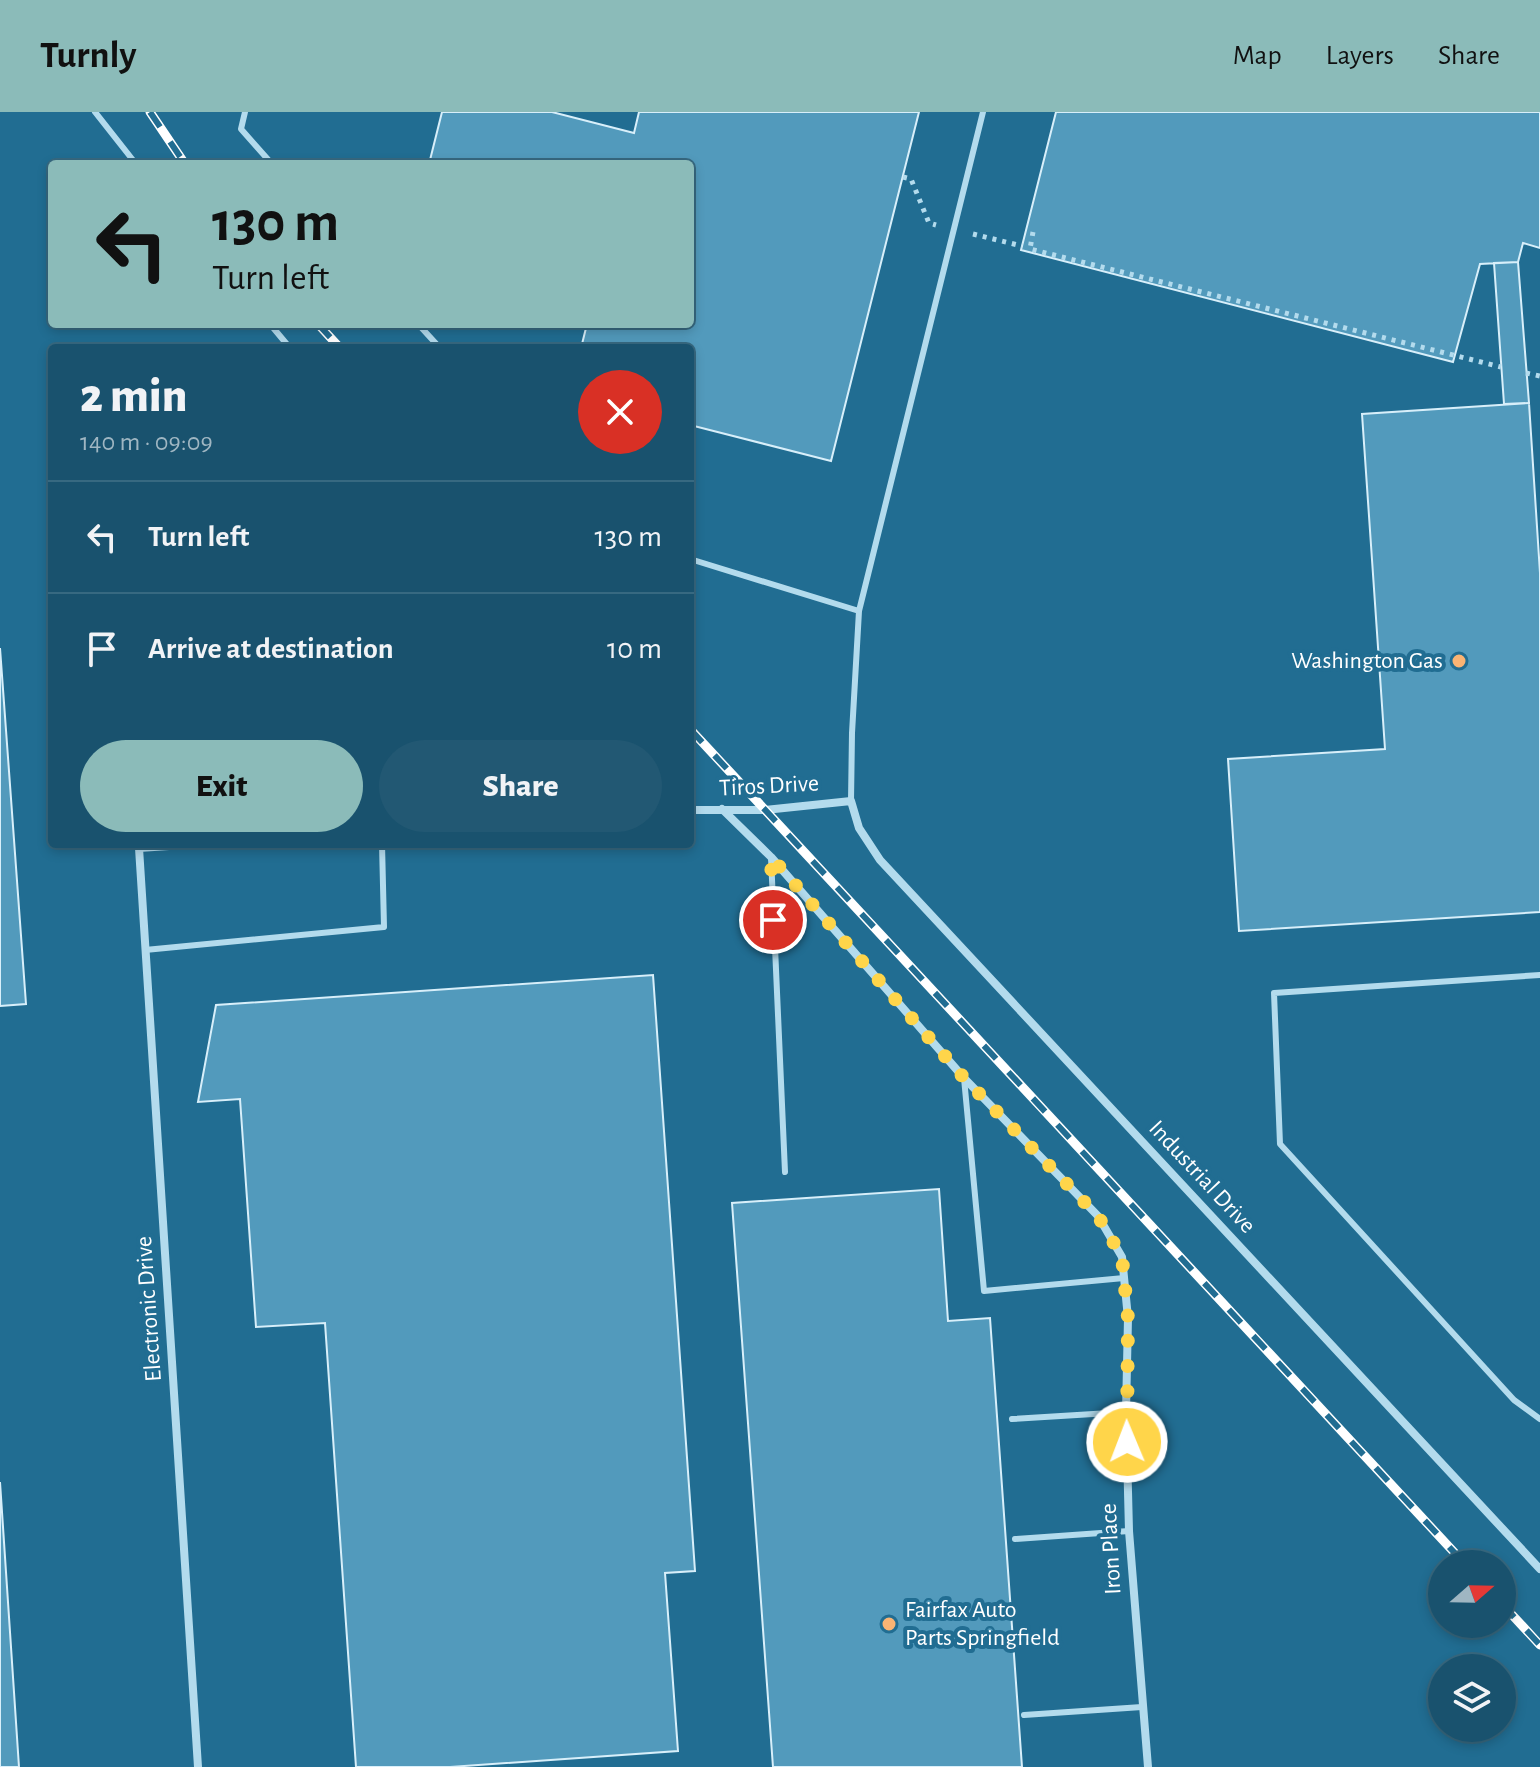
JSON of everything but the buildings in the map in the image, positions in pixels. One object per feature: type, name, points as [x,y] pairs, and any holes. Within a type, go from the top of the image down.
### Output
[{"type":"street","name":"Tiros Drive","points":[[694,810],[765,810],[851,801]]},
{"type":"street","name":"Industrial Drive","points":[[851,801],[859,828],[880,860],[1540,1569]]},
{"type":"street","name":"Iron Place","points":[[722,809],[771,857],[964,1078],[1098,1216],[1122,1257],[1128,1318],[1126,1412],[1129,1531],[1148,1767]]},
{"type":"street","name":"Electronic Drive","points":[[139,848],[198,1767]]},
{"type":"lane","points":[[95,112],[133,160]]},
{"type":"lane","points":[[245,112],[241,129],[268,160]]},
{"type":"lane","points":[[851,801],[859,611],[983,112]]},
{"type":"lane","points":[[273,328],[287,344]]},
{"type":"lane","points":[[422,328],[436,344]]},
{"type":"lane","points":[[694,560],[859,611]]},
{"type":"lane","points":[[145,950],[384,927],[382,848]]},
{"type":"lane","points":[[771,857],[785,1172]]},
{"type":"lane","points":[[1540,975],[1274,993],[1280,1144],[1514,1400],[1540,1419]]},
{"type":"lane","points":[[964,1078],[984,1291],[1124,1278]]},
{"type":"lane","points":[[1012,1419],[1126,1412]]},
{"type":"lane","points":[[1015,1539],[1129,1531]]},
{"type":"lane","points":[[1024,1715],[1142,1707]]},
{"type":"path","points":[[1033,232],[1030,249],[1501,367]]},
{"type":"path","points":[[1526,373],[1540,376]]},
{"type":"railway","points":[[150,112],[182,160]]},
{"type":"railway","points":[[322,328],[336,344]]},
{"type":"railway","points":[[694,733],[1452,1550]]},
{"type":"railway","points":[[1516,1619],[1540,1645]]},
{"type":"place","name":"Washington Gas","points":[[1459,661]]},
{"type":"place","name":"Fairfax Auto Parts Springfield","points":[[889,1624]]},
{"type":"route","points":[[773,920],[771,857],[964,1078],[1098,1216],[1122,1257],[1128,1318],[1127,1442]]}]
